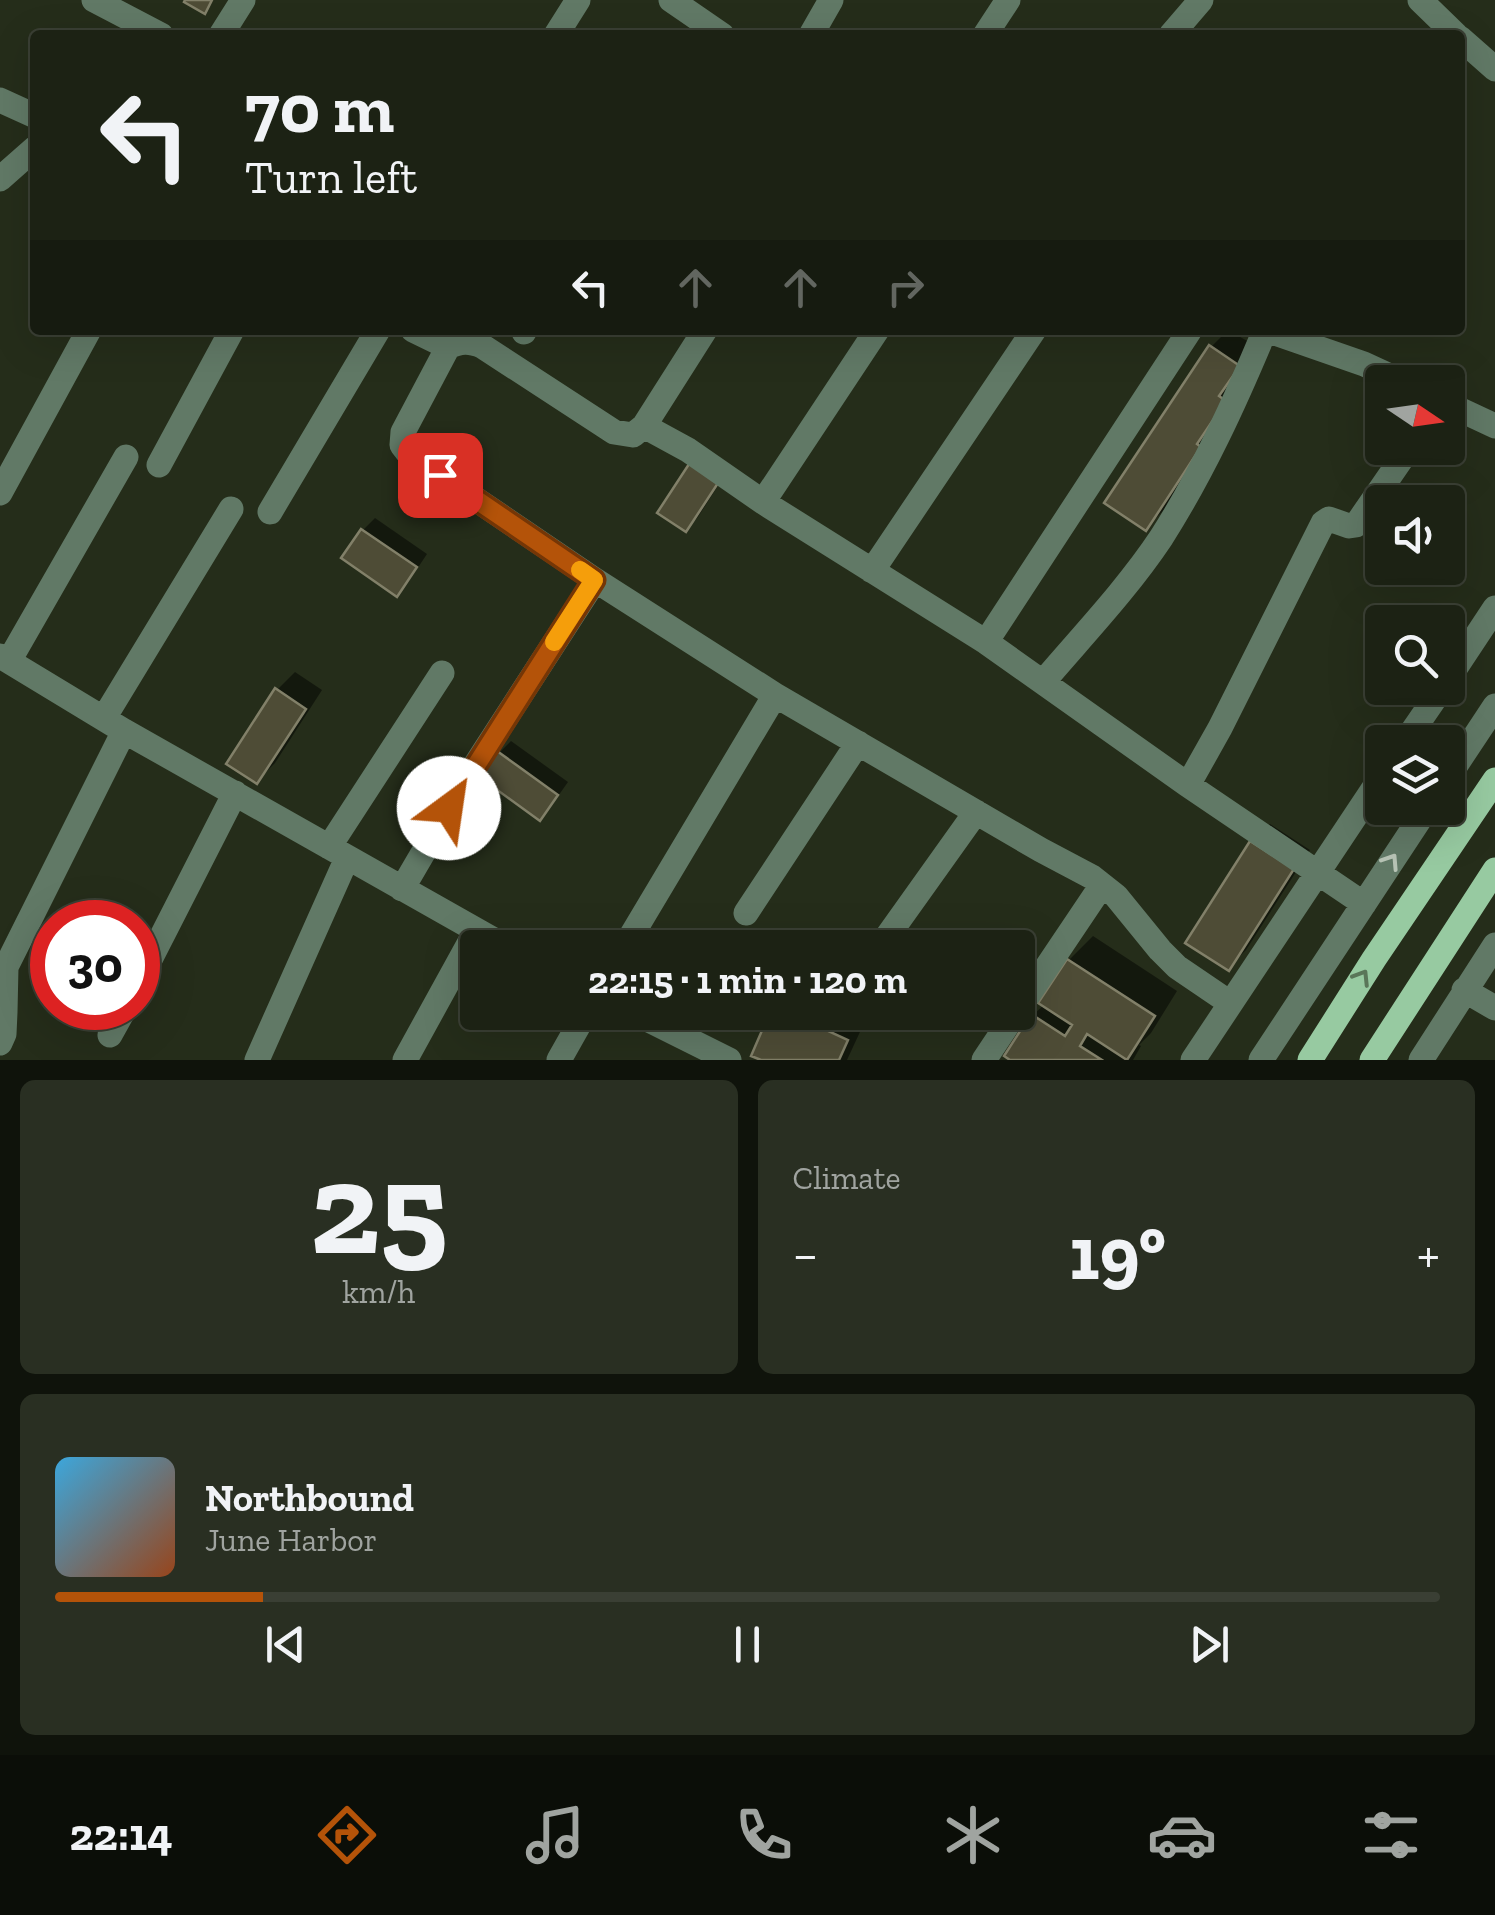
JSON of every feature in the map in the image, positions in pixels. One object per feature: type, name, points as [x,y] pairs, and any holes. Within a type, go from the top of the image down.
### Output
[{"type":"main road","points":[[1310,1060],[1495,780]]},
{"type":"main road","points":[[1372,1060],[1495,870]]},
{"type":"street","points":[[94,0],[142,30]]},
{"type":"street","points":[[224,30],[242,0]]},
{"type":"street","points":[[559,30],[578,0]]},
{"type":"street","points":[[814,30],[831,0]]},
{"type":"street","points":[[988,30],[1008,0]]},
{"type":"street","points":[[1175,30],[1201,0]]},
{"type":"street","points":[[1420,0],[1451,30]]},
{"type":"street","points":[[677,2],[715,30]]},
{"type":"street","points":[[1465,43],[1495,69]]},
{"type":"street","points":[[0,100],[30,114]]},
{"type":"street","points":[[0,179],[30,152]]},
{"type":"street","points":[[0,492],[86,335]]},
{"type":"street","points":[[159,465],[229,335]]},
{"type":"street","points":[[270,512],[375,335]]},
{"type":"street","points":[[423,335],[448,347]]},
{"type":"street","points":[[702,335],[644,426],[632,435],[614,432],[482,346],[459,342],[448,347],[403,432],[402,444],[409,454],[594,580],[774,694],[1092,877],[1116,896],[1177,967],[1230,1003]]},
{"type":"street","points":[[763,502],[874,335]]},
{"type":"street","points":[[872,571],[1031,335]]},
{"type":"street","points":[[986,642],[1187,335]]},
{"type":"street","points":[[1044,682],[1160,539],[1230,412],[1263,335]]},
{"type":"street","points":[[1320,339],[1366,365]]},
{"type":"street","points":[[1465,412],[1495,426]]},
{"type":"street","points":[[644,426],[688,450],[763,502],[986,642],[1364,904]]},
{"type":"street","points":[[126,457],[4,658],[474,930]]},
{"type":"street","points":[[1188,785],[1323,523],[1329,519],[1356,526],[1397,465]]},
{"type":"street","points":[[0,1043],[6,1012],[6,967],[114,725],[232,509]]},
{"type":"street","points":[[402,889],[465,781],[594,580]]},
{"type":"street","points":[[1465,653],[1495,608]]},
{"type":"street","points":[[257,1060],[338,852],[442,673]]},
{"type":"street","points":[[635,930],[774,694]]},
{"type":"street","points":[[1465,751],[1495,706]]},
{"type":"street","points":[[746,913],[858,744]]},
{"type":"street","points":[[160,939],[235,793]]},
{"type":"street","points":[[1193,1060],[1365,801]]},
{"type":"street","points":[[891,930],[976,812]]},
{"type":"street","points":[[1261,1060],[1416,825]]},
{"type":"street","points":[[1035,985],[1102,886]]},
{"type":"street","points":[[1421,1060],[1495,945]]},
{"type":"street","points":[[405,1060],[460,960]]},
{"type":"street","points":[[1464,990],[1495,1008]]},
{"type":"street","points":[[110,1035],[113,1030]]},
{"type":"street","points":[[559,1060],[576,1030]]},
{"type":"street","points":[[666,1030],[713,1056]]},
{"type":"street","points":[[984,1060],[1004,1030]]},
{"type":"building","points":[[185,0],[212,0],[205,14]]},
{"type":"building","points":[[1209,345],[1240,366],[1219,396],[1226,401],[1197,444],[1201,447],[1146,531],[1104,503]]},
{"type":"building","points":[[691,461],[720,480],[686,532],[657,513]]},
{"type":"building","points":[[361,529],[417,567],[397,597],[341,558]]},
{"type":"building","points":[[275,688],[306,709],[257,784],[226,764]]},
{"type":"building","points":[[497,751],[558,795],[540,821],[478,776]]},
{"type":"building","points":[[1250,841],[1294,869],[1229,971],[1185,943]]},
{"type":"building","points":[[1067,959],[1155,1016],[1127,1060],[1087,1034],[1080,1046],[1102,1060],[1010,1060],[1004,1056],[1021,1030],[1035,1030],[1035,1017],[1065,1036],[1072,1025],[1038,1003]]},
{"type":"building","points":[[762,1030],[826,1030],[848,1040],[839,1060],[761,1060],[751,1056]]},
{"type":"slow traffic","points":[[554,642],[594,580],[580,570]]},
{"type":"route","points":[[440,475],[594,580],[449,808]]}]
